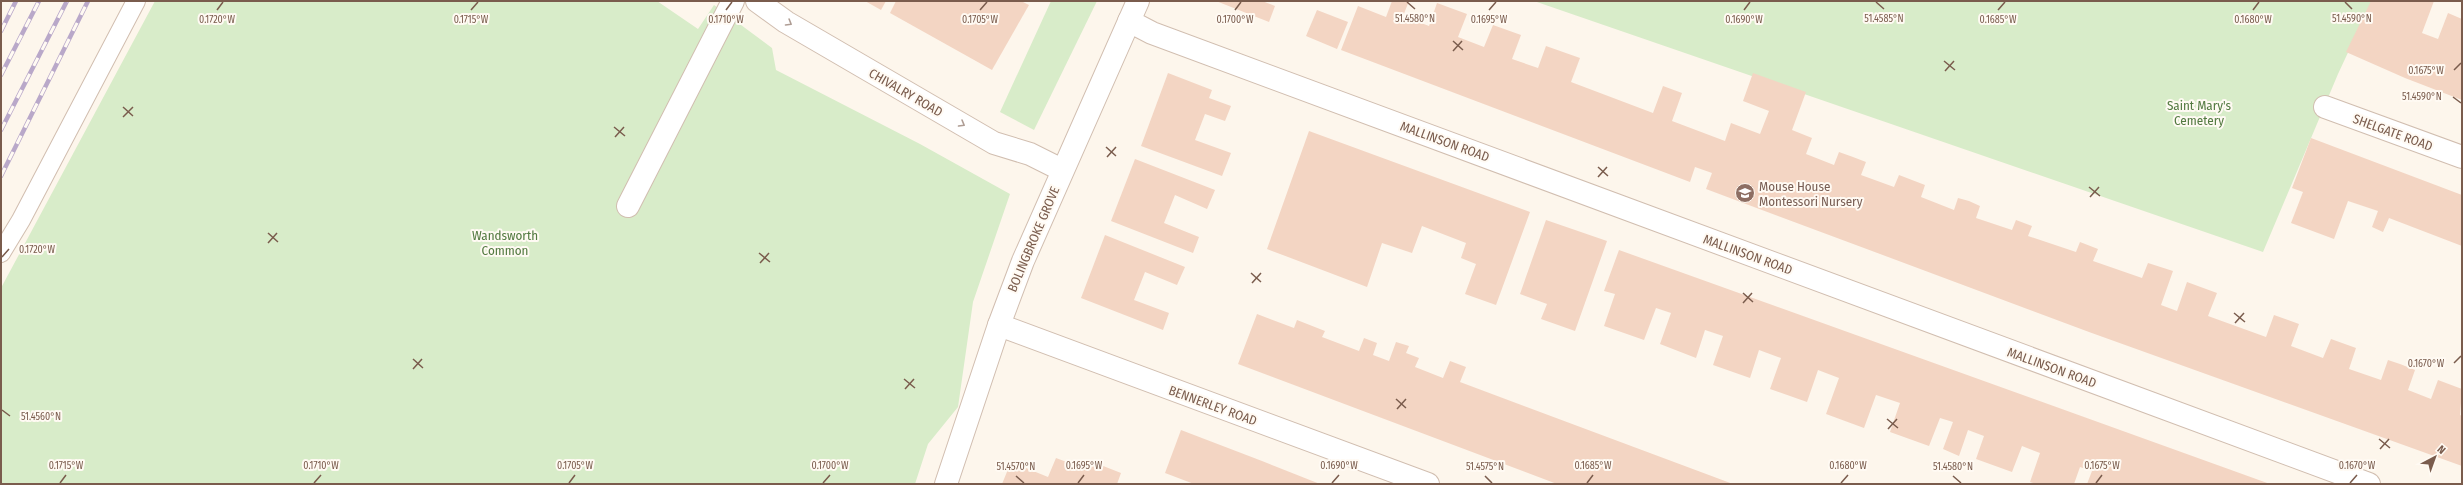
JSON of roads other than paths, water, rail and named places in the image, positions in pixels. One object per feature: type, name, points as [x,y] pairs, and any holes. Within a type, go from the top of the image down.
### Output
[{"type":"street","points":[[628,206],[733,1]]},
{"type":"street","name":"CHIVALRY ROAD","points":[[757,1],[786,22],[994,143],[1030,154],[1062,170]]},
{"type":"street","name":"BOLINGBROKE GROVE","points":[[946,484],[999,325],[1062,170],[1138,1]]},
{"type":"street","name":"MALLINSON ROAD","points":[[1129,21],[1167,38],[2369,484]]},
{"type":"street","name":"SHELGATE ROAD","points":[[2325,107],[2462,157]]},
{"type":"street","name":"BENNERLEY ROAD","points":[[999,325],[1428,484]]},
{"type":"lane","points":[[1,253],[21,220],[136,1]]},
{"type":"railway","points":[[1,31],[16,1]]},
{"type":"railway","points":[[1,75],[39,1]]},
{"type":"railway","points":[[1,130],[67,1]]},
{"type":"railway","points":[[1,176],[88,1]]},
{"type":"place","name":"Mouse House Montessori Nursery","points":[[1745,193]]},
{"type":"park label","name":"Saint Mary's Cemetery","points":[[2199,112]]},
{"type":"park label","name":"Wandsworth Common","points":[[505,242]]}]
